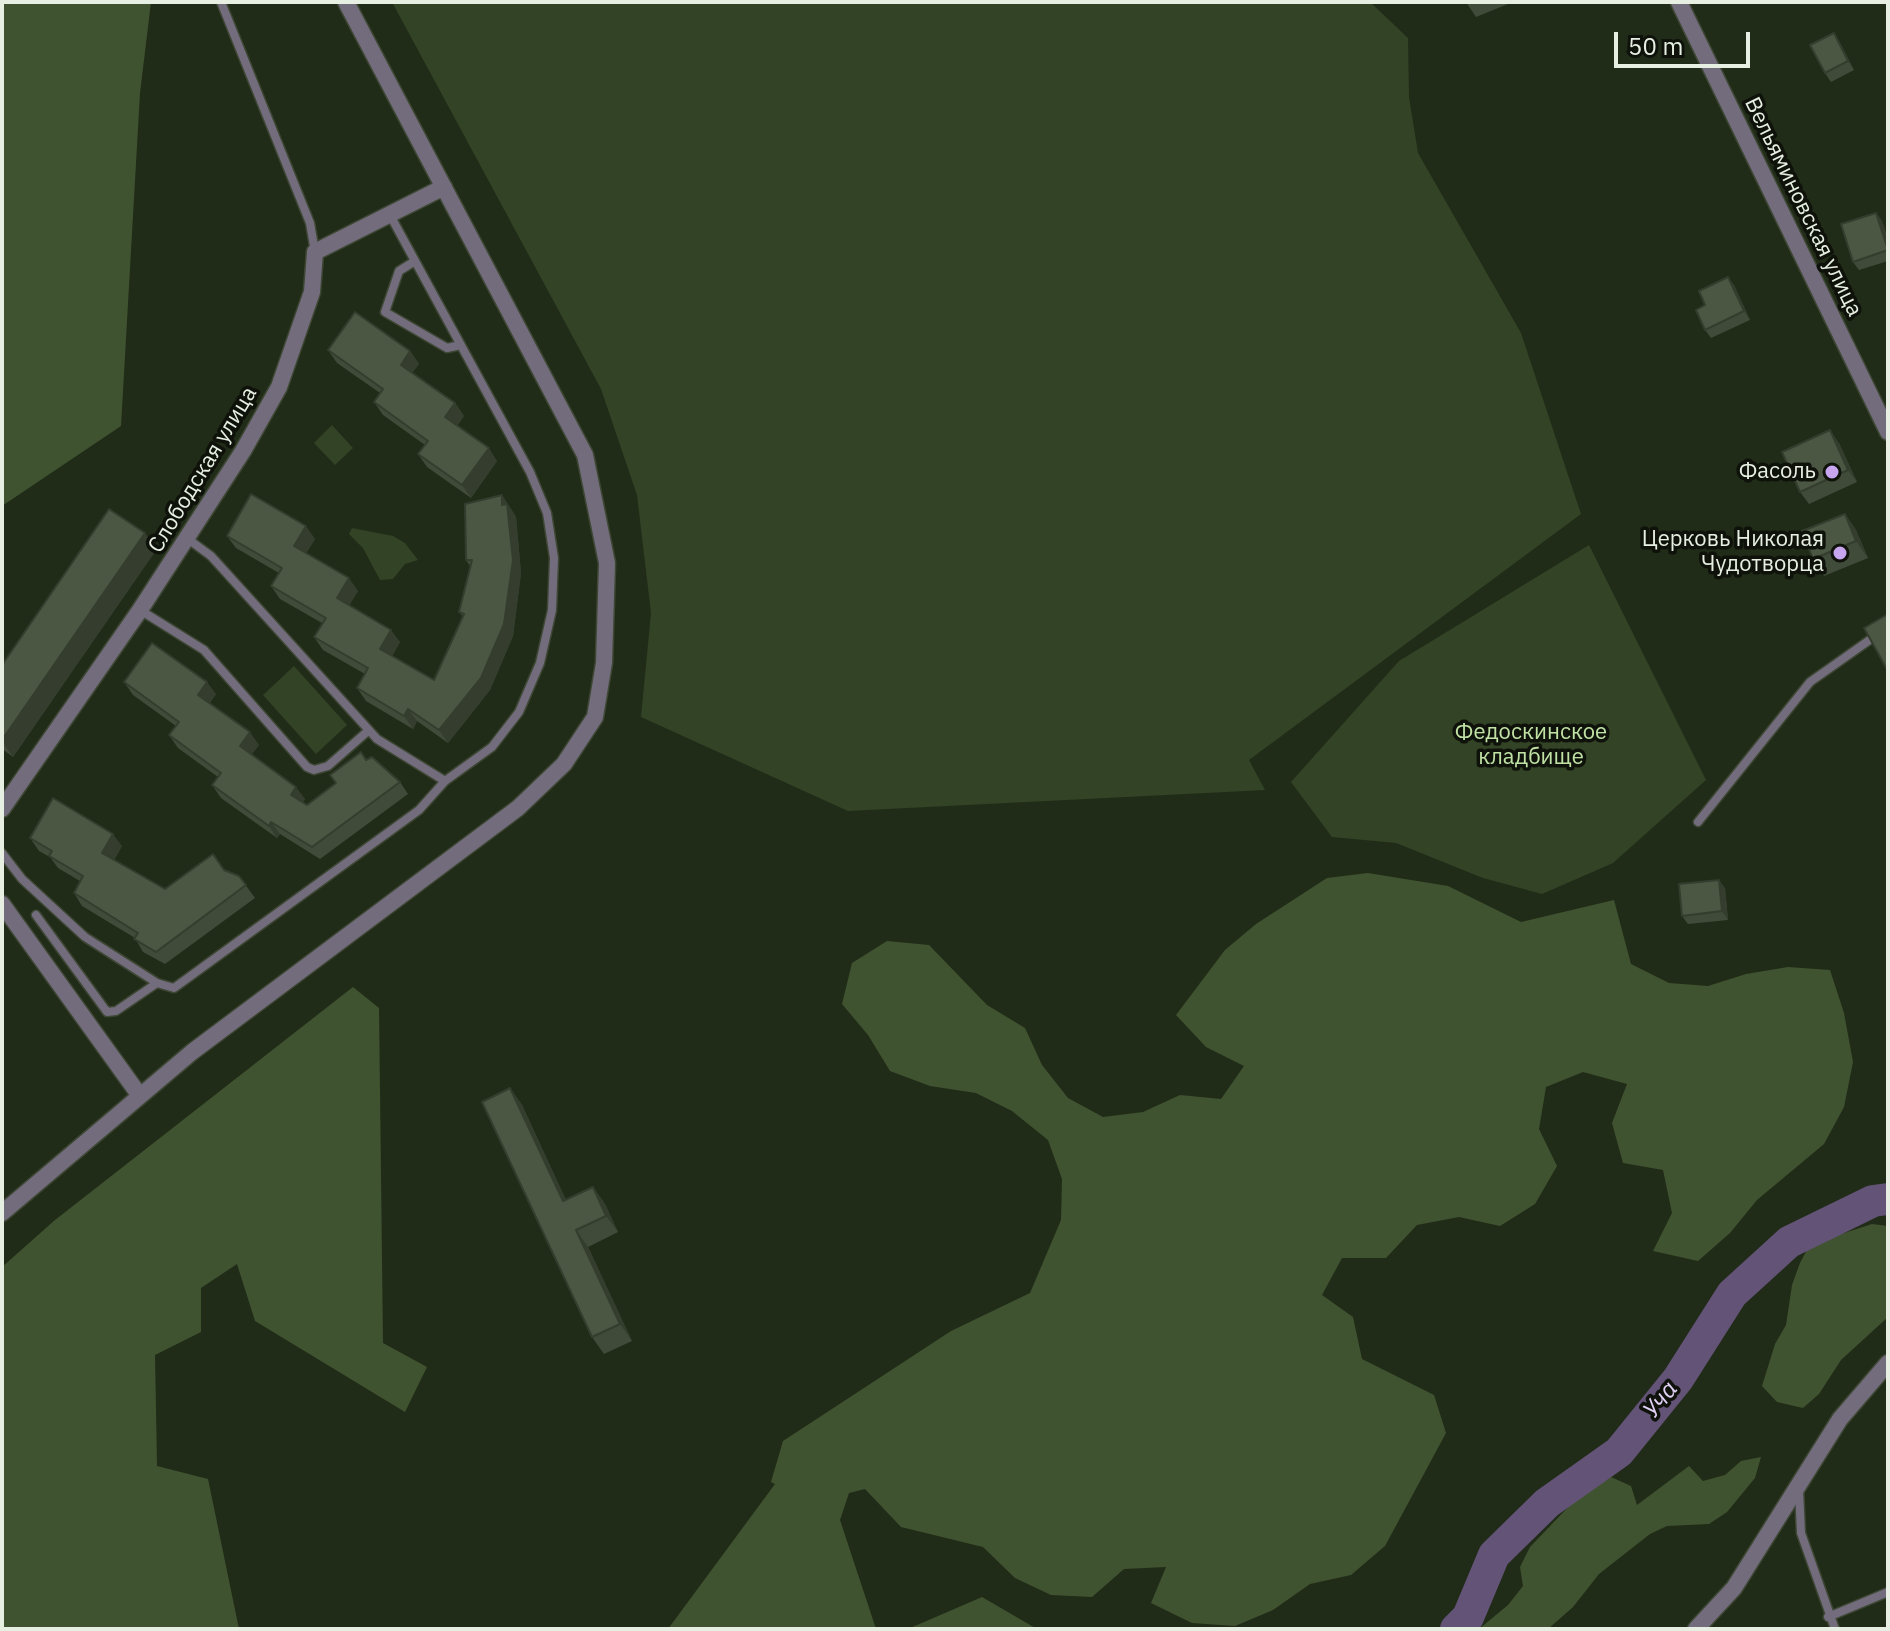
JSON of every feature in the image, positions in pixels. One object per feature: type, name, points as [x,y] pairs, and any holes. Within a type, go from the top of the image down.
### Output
[{"type":"street","points":[[2,1213],[192,1052],[518,808],[564,764],[595,717],[604,663],[607,563],[585,455],[346,2]]},
{"type":"street","name":"Вельяминовская улица","points":[[1679,2],[1888,432]]},
{"type":"street","points":[[315,252],[444,187]]},
{"type":"street","name":"Слободская улица","points":[[2,809],[188,539],[279,387],[312,292],[315,252]]},
{"type":"street","points":[[2,904],[140,1096]]},
{"type":"street","points":[[1696,1629],[1734,1588],[1840,1419],[1888,1363]]},
{"type":"lane","points":[[221,2],[310,223],[315,252]]},
{"type":"lane","points":[[2,853],[59,916],[157,983],[174,988],[419,810],[445,781],[492,747],[519,712],[540,663],[552,610],[554,558],[547,513],[530,472],[390,215]]},
{"type":"lane","points":[[415,261],[399,271],[385,312],[447,348],[461,345]]},
{"type":"lane","points":[[188,539],[211,556],[377,739],[445,781]]},
{"type":"lane","points":[[140,610],[204,650],[307,767],[314,770],[328,766],[369,730]]},
{"type":"lane","points":[[1698,822],[1810,682],[1888,627]]},
{"type":"lane","points":[[36,915],[107,1012],[116,1011],[157,983]]},
{"type":"lane","points":[[1799,1485],[1801,1533],[1828,1617],[1835,1629]]},
{"type":"lane","points":[[1828,1617],[1888,1592]]},
{"type":"green space","points":[[2,2],[151,2],[140,93],[121,426],[2,506]]},
{"type":"green space","points":[[392,2],[1370,2],[1408,38],[1409,97],[1418,153],[1521,333],[1581,514],[1249,760],[1265,790],[848,811],[641,717],[651,613],[637,495],[601,389]]},
{"type":"green space","points":[[332,425],[353,448],[335,465],[314,443]]},
{"type":"green space","points":[[352,528],[393,536],[405,543],[418,560],[405,564],[393,579],[380,580],[363,548],[349,534]]},
{"type":"green space","name":"Федоскинское кладбище","points":[[1589,545],[1706,780],[1613,863],[1542,894],[1483,878],[1396,843],[1332,837],[1291,782],[1399,661]]},
{"type":"green space","points":[[294,666],[347,725],[316,754],[263,695]]},
{"type":"green space","points":[[1368,873],[1448,886],[1521,922],[1614,900],[1631,964],[1669,983],[1708,986],[1746,974],[1788,967],[1830,970],[1844,1013],[1853,1062],[1844,1107],[1824,1144],[1757,1200],[1730,1233],[1698,1261],[1653,1251],[1672,1213],[1663,1170],[1623,1163],[1612,1123],[1627,1084],[1583,1072],[1546,1087],[1539,1129],[1557,1166],[1535,1204],[1500,1226],[1459,1217],[1417,1225],[1386,1258],[1342,1258],[1322,1295],[1353,1317],[1362,1359],[1434,1395],[1446,1433],[1385,1546],[1351,1575],[1310,1584],[1273,1610],[1235,1626],[1192,1623],[1151,1603],[1166,1567],[1124,1569],[1092,1597],[1051,1595],[1015,1578],[983,1547],[901,1527],[865,1489],[849,1493],[840,1520],[876,1629],[668,1629],[775,1484],[771,1482],[783,1441],[951,1331],[1030,1293],[1061,1220],[1062,1179],[1048,1140],[1012,1111],[976,1093],[930,1086],[890,1071],[868,1035],[842,1004],[852,963],[887,941],[929,945],[987,1005],[1025,1028],[1042,1065],[1068,1098],[1103,1117],[1143,1112],[1180,1095],[1221,1099],[1244,1066],[1206,1047],[1176,1015],[1225,950],[1256,924],[1327,878]]},
{"type":"green space","points":[[353,987],[379,1008],[383,1343],[427,1367],[405,1412],[255,1321],[237,1264],[201,1288],[201,1332],[155,1355],[157,1466],[208,1479],[239,1629],[2,1629],[2,1267],[55,1220]]},
{"type":"green space","points":[[1872,1224],[1888,1226],[1888,1317],[1841,1360],[1819,1394],[1803,1408],[1777,1402],[1762,1386],[1775,1344],[1786,1325],[1792,1285],[1810,1244]]},
{"type":"green space","points":[[1761,1457],[1755,1478],[1727,1512],[1709,1524],[1667,1526],[1650,1534],[1599,1574],[1573,1607],[1548,1629],[1479,1629],[1508,1605],[1523,1586],[1520,1567],[1530,1547],[1574,1501],[1611,1477],[1631,1486],[1637,1505],[1689,1466],[1703,1481],[1725,1475],[1741,1461]]},
{"type":"green space","points":[[982,1597],[1037,1629],[908,1629]]},
{"type":"building","points":[[1834,33],[1848,61],[1825,73],[1810,45]]},
{"type":"building","points":[[1876,213],[1888,250],[1853,262],[1841,224]]},
{"type":"building","points":[[1728,277],[1744,311],[1705,330],[1696,310],[1705,305],[1699,291]]},
{"type":"building","points":[[355,312],[410,351],[401,365],[455,403],[445,417],[489,448],[462,485],[418,454],[428,441],[374,402],[383,389],[328,350]]},
{"type":"building","points":[[1830,430],[1848,470],[1800,492],[1782,452]]},
{"type":"building","points":[[251,494],[306,526],[294,546],[349,578],[337,598],[391,630],[380,649],[434,680],[464,614],[459,612],[472,560],[466,560],[465,504],[502,495],[502,505],[507,504],[513,560],[504,624],[481,678],[439,730],[408,709],[404,716],[357,688],[368,668],[314,637],[326,618],[271,586],[282,568],[227,536]]},
{"type":"building","points":[[109,509],[145,533],[2,740],[2,665]]},
{"type":"building","points":[[1845,514],[1856,541],[1813,559],[1802,531]]},
{"type":"building","points":[[1888,614],[1888,671],[1864,628]]},
{"type":"building","points":[[152,643],[207,682],[198,695],[250,732],[240,746],[296,787],[291,795],[307,805],[336,783],[330,775],[361,752],[366,760],[372,757],[400,782],[312,847],[271,822],[269,826],[212,785],[221,773],[169,735],[179,722],[124,682]]},
{"type":"building","points":[[53,798],[113,834],[102,853],[165,889],[213,854],[224,870],[239,876],[246,885],[156,952],[134,939],[138,933],[74,893],[83,876],[49,856],[52,851],[30,838]]},
{"type":"building","points":[[1719,880],[1722,911],[1682,916],[1679,884]]},
{"type":"building","points":[[510,1088],[563,1201],[593,1187],[606,1216],[576,1230],[620,1324],[592,1337],[482,1102]]},
{"type":"waterway","name":"Уча","points":[[1456,1629],[1468,1617],[1494,1555],[1547,1503],[1619,1452],[1678,1379],[1732,1294],[1789,1242],[1873,1201],[1888,1199]]},
{"type":"place","name":"Фасоль","points":[[1832,472]]},
{"type":"place","name":"Церковь Николая Чудотворца","points":[[1840,553]]}]
